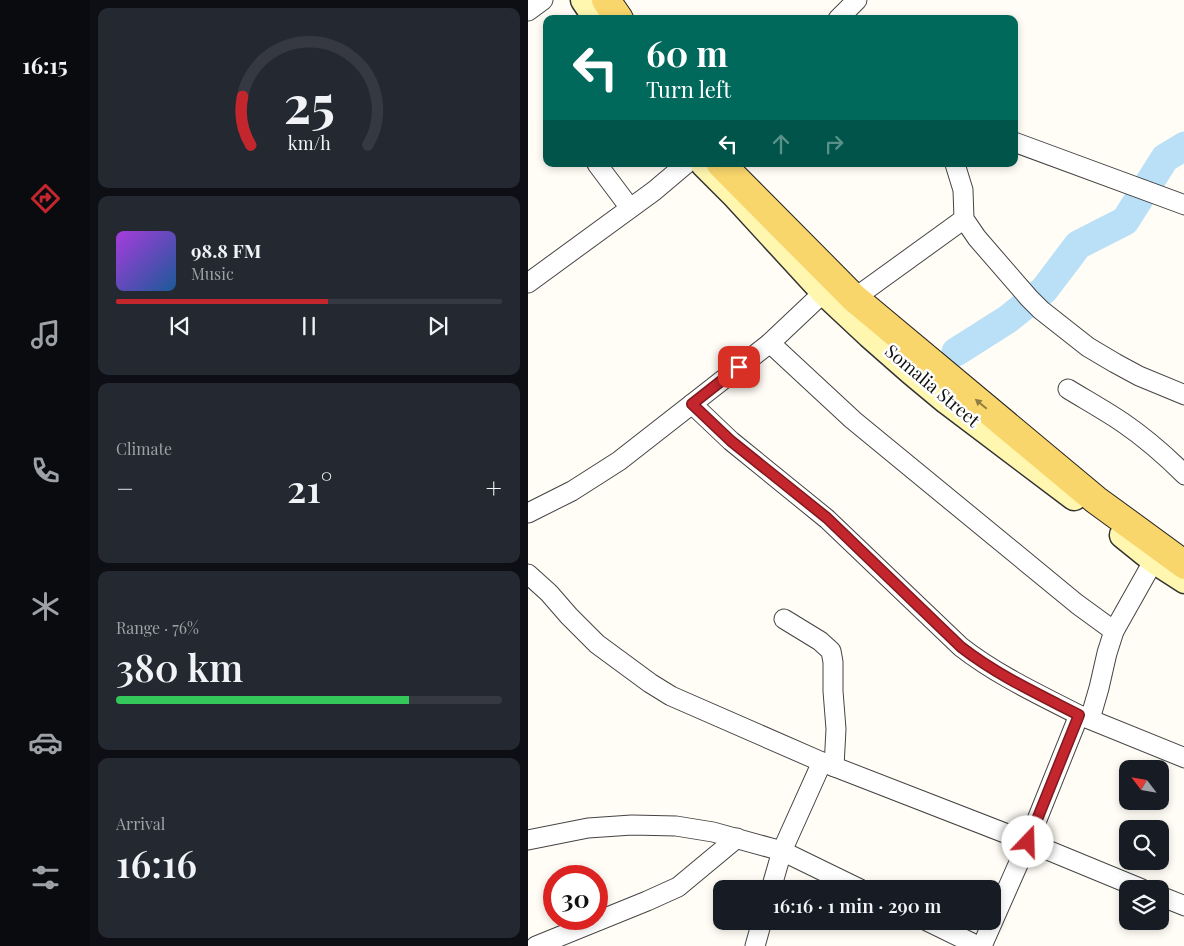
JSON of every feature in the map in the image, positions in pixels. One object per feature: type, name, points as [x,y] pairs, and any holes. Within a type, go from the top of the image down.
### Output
[{"type":"main road","points":[[584,0],[594,15]]},
{"type":"main road","points":[[606,0],[616,15]]},
{"type":"main road","name":"Somalia Street","points":[[707,167],[911,371],[947,401],[1089,508],[1154,560],[1184,580]]},
{"type":"main road","points":[[724,167],[840,299],[1096,500],[1184,565]]},
{"type":"street","points":[[528,10],[543,0]]},
{"type":"street","points":[[842,15],[857,0]]},
{"type":"street","points":[[1018,143],[1184,205]]},
{"type":"street","points":[[600,167],[630,208]]},
{"type":"street","points":[[528,283],[682,167]]},
{"type":"street","points":[[956,167],[963,190],[964,220],[977,238],[1035,304],[1088,347],[1139,376],[1184,395]]},
{"type":"street","points":[[528,513],[572,490],[618,461],[770,343],[964,220]]},
{"type":"street","points":[[770,343],[852,420],[1077,604],[1114,631]]},
{"type":"street","points":[[1068,389],[1136,432],[1162,453],[1184,475]]},
{"type":"street","points":[[692,404],[731,441],[827,518],[961,647],[977,659],[996,672],[1084,717],[1184,758]]},
{"type":"street","points":[[982,946],[1084,717],[1099,688],[1114,631],[1154,560]]},
{"type":"street","points":[[528,574],[550,593],[569,616],[597,644],[671,696],[828,764],[1120,880]]},
{"type":"street","points":[[774,880],[782,851],[828,764],[836,729],[831,651],[820,641],[784,619]]},
{"type":"street","points":[[528,840],[588,828],[632,825],[676,826],[714,832],[782,851],[842,880]]},
{"type":"street","points":[[536,946],[678,887],[737,838]]},
{"type":"street","points":[[1169,900],[1184,906]]},
{"type":"street","points":[[754,946],[759,930]]},
{"type":"street","points":[[945,930],[978,946]]},
{"type":"waterway","points":[[956,352],[1008,319],[1044,290],[1078,245],[1125,221],[1165,158],[1185,146]]},
{"type":"route","points":[[739,367],[692,404],[765,470],[827,518],[961,647],[996,672],[1079,715],[1028,842]]}]
